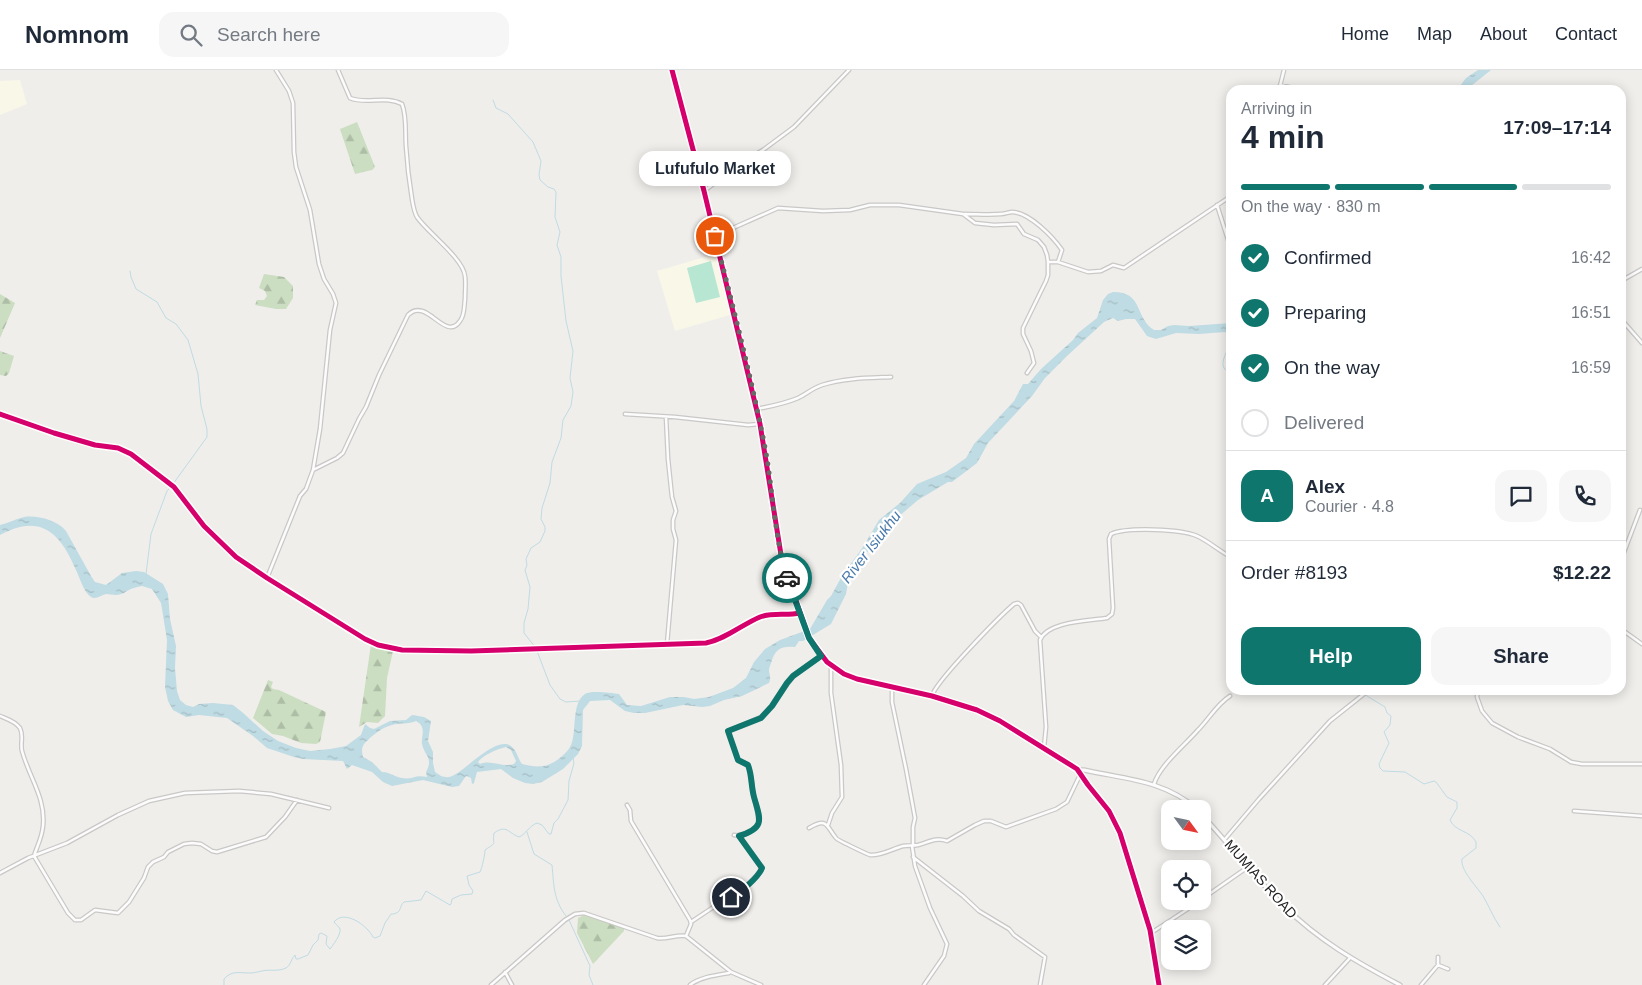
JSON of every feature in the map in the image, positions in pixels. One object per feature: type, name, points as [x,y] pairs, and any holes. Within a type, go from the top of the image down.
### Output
[{"type":"street","points":[[267,578],[300,496],[306,489],[313,470],[320,429],[330,330],[336,303],[318,264],[310,210],[296,167],[293,103],[289,91],[276,70]]},
{"type":"street","points":[[313,470],[343,453],[408,315],[414,310],[419,310],[445,326],[456,326],[463,316],[465,290],[465,276],[462,269],[446,247],[419,219],[414,209],[408,168],[406,121],[402,104],[388,100],[357,100],[350,98],[338,70]]},
{"type":"street","points":[[672,70],[704,191],[757,409],[782,561],[809,638],[821,656],[831,666],[852,678],[932,696],[964,705],[986,714],[1078,770],[1154,784],[1168,789],[1186,800]]},
{"type":"street","points":[[704,191],[794,127],[849,70]]},
{"type":"street","points":[[1280,85],[1284,70]]},
{"type":"street","points":[[1048,262],[1058,262],[1088,272],[1101,270],[1113,265],[1124,268],[1226,199]]},
{"type":"street","points":[[715,236],[778,208],[839,211],[885,204],[963,214],[1003,214],[1013,212],[1027,217],[1046,230],[1062,250],[1058,262]]},
{"type":"street","points":[[1217,205],[1226,233]]},
{"type":"street","points":[[963,214],[975,224],[1017,224],[1024,234],[1038,240],[1048,255],[1046,281],[1023,328],[1023,334],[1034,363],[1027,374]]},
{"type":"street","points":[[1626,277],[1642,269]]},
{"type":"street","points":[[1626,325],[1642,343]]},
{"type":"street","points":[[757,409],[787,402],[818,387],[832,383],[866,378],[891,378]]},
{"type":"street","points":[[0,414],[54,433],[95,445],[118,448],[132,454],[174,487],[200,521],[225,547],[244,563],[366,639],[394,649],[509,650],[706,643],[713,642],[768,614],[800,613]]},
{"type":"street","points":[[625,414],[748,425],[760,424]]},
{"type":"street","points":[[666,417],[672,497],[676,511],[672,529],[676,540],[667,644]]},
{"type":"street","points":[[1626,547],[1640,510]]},
{"type":"street","points":[[1044,748],[1046,727],[1040,647],[1041,637],[1049,630],[1065,624],[1107,618],[1112,614],[1109,538],[1112,534],[1150,530],[1183,532],[1201,538],[1226,554]]},
{"type":"street","points":[[932,696],[935,688],[952,668],[1014,604],[1018,603],[1021,605],[1035,631],[1041,637]]},
{"type":"street","points":[[1626,631],[1642,644]]},
{"type":"street","points":[[734,835],[739,836],[756,829],[760,816],[748,765],[738,760],[728,731],[761,718],[793,676],[821,656]]},
{"type":"street","points":[[828,826],[832,813],[842,797],[841,764],[832,693],[831,666]]},
{"type":"street","points":[[892,687],[892,702],[915,818],[913,827],[915,866],[930,908],[947,944],[944,956],[924,985]]},
{"type":"street","points":[[1225,839],[1330,721],[1362,695]]},
{"type":"street","points":[[1477,695],[1482,712],[1492,722],[1524,740],[1550,749],[1572,762],[1582,764],[1642,764]]},
{"type":"street","points":[[1154,784],[1163,767],[1199,730],[1224,700],[1230,696]]},
{"type":"street","points":[[0,716],[9,719],[19,728],[22,735],[22,750],[40,798],[43,826],[39,846],[34,856]]},
{"type":"street","points":[[1078,770],[1109,811],[1119,828],[1151,933],[1159,985]]},
{"type":"street","points":[[809,828],[819,823],[828,826],[836,839],[851,845],[864,854],[873,855],[940,838],[948,840],[984,821],[991,821],[1006,827],[1056,809],[1067,802],[1080,775]]},
{"type":"street","points":[[0,873],[14,864],[67,843],[118,815],[149,802],[185,793],[239,791],[270,794],[329,808]]},
{"type":"street","points":[[34,856],[72,918],[81,920],[95,910],[117,913],[129,902],[144,878],[148,867],[153,862],[164,857],[168,852],[184,844],[192,843],[200,844],[212,851],[218,852],[263,838],[274,830],[297,800]]},
{"type":"street","points":[[627,805],[630,810],[631,821],[691,922]]},
{"type":"street","points":[[1574,811],[1642,816]]},
{"type":"street","name":"MUMIAS ROAD","points":[[1211,824],[1289,912],[1318,936],[1350,958],[1400,985]]},
{"type":"street","points":[[686,936],[691,922],[740,892],[761,871],[761,866],[739,836]]},
{"type":"street","points":[[914,857],[979,911],[1009,929],[1014,935],[1045,957],[1040,985]]},
{"type":"street","points":[[1211,893],[1248,867]]},
{"type":"street","points":[[1151,933],[1186,910]]},
{"type":"street","points":[[490,985],[565,920],[575,914],[589,914],[657,938],[665,939],[682,935],[686,936],[731,972],[761,985]]},
{"type":"street","points":[[1420,985],[1438,965],[1438,957]]},
{"type":"street","points":[[1325,985],[1350,958]]},
{"type":"street","points":[[1438,965],[1448,969]]},
{"type":"street","points":[[505,972],[512,985]]},
{"type":"street","points":[[690,985],[693,982],[710,976],[731,972]]},
{"type":"shaded area","points":[[20,80],[27,104],[0,115],[0,81]]},
{"type":"shaded area","points":[[715,254],[730,315],[675,331],[657,271]]},
{"type":"green space","points":[[357,122],[375,167],[372,170],[355,174],[340,129]]},
{"type":"green space","points":[[711,261],[720,297],[696,303],[687,268]]},
{"type":"green space","points":[[264,274],[284,277],[293,286],[293,298],[286,309],[255,305],[257,300],[264,300],[267,296],[265,291],[259,288]]},
{"type":"green space","points":[[0,294],[15,303],[0,338]]},
{"type":"green space","points":[[0,351],[14,356],[9,373],[6,376],[0,375]]},
{"type":"green space","points":[[371,644],[393,651],[387,678],[385,716],[378,723],[367,722],[359,727]]},
{"type":"green space","points":[[268,680],[273,682],[271,687],[273,689],[326,712],[320,742],[316,744],[301,743],[272,734],[253,718]]},
{"type":"green space","points":[[589,915],[624,928],[624,931],[593,964],[577,933],[578,918]]},
{"type":"water","points":[[1478,70],[1491,70],[1472,85],[1461,85],[1466,78]]},
{"type":"water","name":"River Isiukhu","points":[[1113,292],[1130,296],[1138,306],[1148,325],[1154,330],[1161,330],[1174,325],[1226,323],[1226,333],[1176,333],[1156,339],[1147,336],[1135,319],[1118,321],[1113,318],[1104,322],[1045,378],[1032,396],[988,443],[977,463],[952,482],[948,482],[918,500],[891,523],[852,571],[846,594],[831,624],[803,641],[799,641],[795,647],[779,649],[769,668],[769,683],[742,696],[724,700],[710,706],[683,705],[645,713],[625,711],[610,700],[590,701],[583,710],[582,746],[578,754],[563,769],[542,782],[533,784],[513,778],[501,769],[477,772],[472,784],[471,778],[466,776],[459,786],[452,787],[423,780],[392,786],[383,782],[372,772],[352,765],[347,769],[343,761],[303,759],[267,748],[227,718],[199,715],[186,717],[173,710],[168,701],[165,687],[167,640],[161,603],[152,589],[142,586],[119,595],[106,594],[93,598],[84,588],[63,545],[47,530],[37,526],[26,526],[0,535],[0,525],[24,517],[46,519],[66,531],[95,582],[106,585],[122,573],[136,571],[144,572],[163,584],[168,594],[170,619],[176,646],[177,691],[180,700],[186,705],[193,707],[199,704],[213,703],[233,705],[263,731],[278,741],[310,751],[346,746],[361,735],[365,724],[374,729],[390,721],[406,720],[412,715],[424,717],[431,721],[428,741],[433,752],[435,772],[441,776],[452,776],[490,749],[506,744],[514,749],[522,764],[543,766],[556,761],[570,747],[573,739],[576,711],[581,698],[585,694],[596,692],[619,694],[627,705],[641,706],[670,697],[694,699],[709,697],[733,688],[746,678],[754,662],[765,649],[780,640],[810,629],[879,520],[900,503],[917,484],[946,472],[966,458],[974,444],[1014,401],[1023,384],[1028,384],[1078,333],[1097,318],[1103,300],[1108,294]],"holes":[[[416,721],[422,729],[423,748],[429,760],[426,772],[427,777],[405,778],[382,772],[372,762],[363,757],[363,745],[377,732],[396,724]],[[506,747],[511,750],[516,761],[514,764],[506,765],[488,762],[480,764],[478,762],[483,757],[499,749]]]},
{"type":"waterway","points":[[493,100],[496,108],[508,114],[533,142],[541,161],[540,180],[556,192],[555,217],[560,232],[557,245],[561,257],[566,321],[573,351],[570,378],[573,392],[571,406],[563,420],[561,438],[552,462],[550,483],[542,508],[541,519],[545,531],[540,542],[531,548],[526,559],[527,565],[525,570],[530,587],[524,633],[536,648]]},
{"type":"waterway","points":[[130,271],[136,289],[157,302],[166,318],[176,324],[188,340],[198,374],[201,406],[207,429],[207,437],[173,484]]},
{"type":"waterway","points":[[1226,354],[1223,362],[1226,370]]},
{"type":"waterway","points":[[146,574],[151,534],[167,491],[171,487]]},
{"type":"waterway","points":[[537,651],[550,685],[560,699],[566,702],[581,701]]},
{"type":"waterway","points":[[1366,695],[1385,707],[1387,713],[1391,716],[1390,725],[1384,732],[1389,743],[1379,764],[1380,768],[1383,771],[1405,772],[1424,784],[1434,781],[1447,797],[1457,802],[1457,808],[1450,820],[1455,827],[1470,835],[1476,842],[1476,848],[1462,859],[1462,863],[1500,927]]},
{"type":"waterway","points":[[224,985],[224,979],[233,973],[253,973],[286,968],[295,955],[296,959],[308,955],[321,933],[327,936],[326,944],[330,949],[339,934],[340,929],[334,922],[338,918],[343,917],[355,920],[375,938],[380,936],[391,914],[399,911],[404,902],[421,900],[426,891],[450,905],[452,899],[461,895],[472,894],[473,891],[467,876],[480,872],[485,850],[494,843],[494,833],[505,829],[519,837],[537,823],[542,825],[551,834],[554,823],[568,800],[569,781],[574,763],[573,758]]},
{"type":"waterway","points":[[527,832],[534,854],[552,865],[556,898],[566,916]]},
{"type":"waterway","points":[[569,920],[590,966],[589,975],[593,985]]},
{"type":"cycle path","points":[[672,70],[704,191],[760,424],[782,561],[809,638],[827,662],[844,674],[857,679],[932,696],[977,710],[1000,721],[1077,769],[1109,811],[1120,833],[1150,930],[1159,985]]},
{"type":"cycle path","points":[[0,414],[54,433],[95,445],[118,448],[131,454],[174,487],[204,526],[236,557],[365,639],[378,645],[402,650],[471,651],[706,643],[720,638],[760,617],[800,613]]},
{"type":"way so far","points":[[715,236],[760,424],[778,540],[787,578]]},
{"type":"place","name":"Lufufulo Market","points":[[715,236]]},
{"type":"route","points":[[731,897],[741,891],[762,868],[739,836],[756,829],[760,816],[748,765],[738,760],[728,731],[761,718],[793,676],[821,656],[809,638],[787,578]]}]
